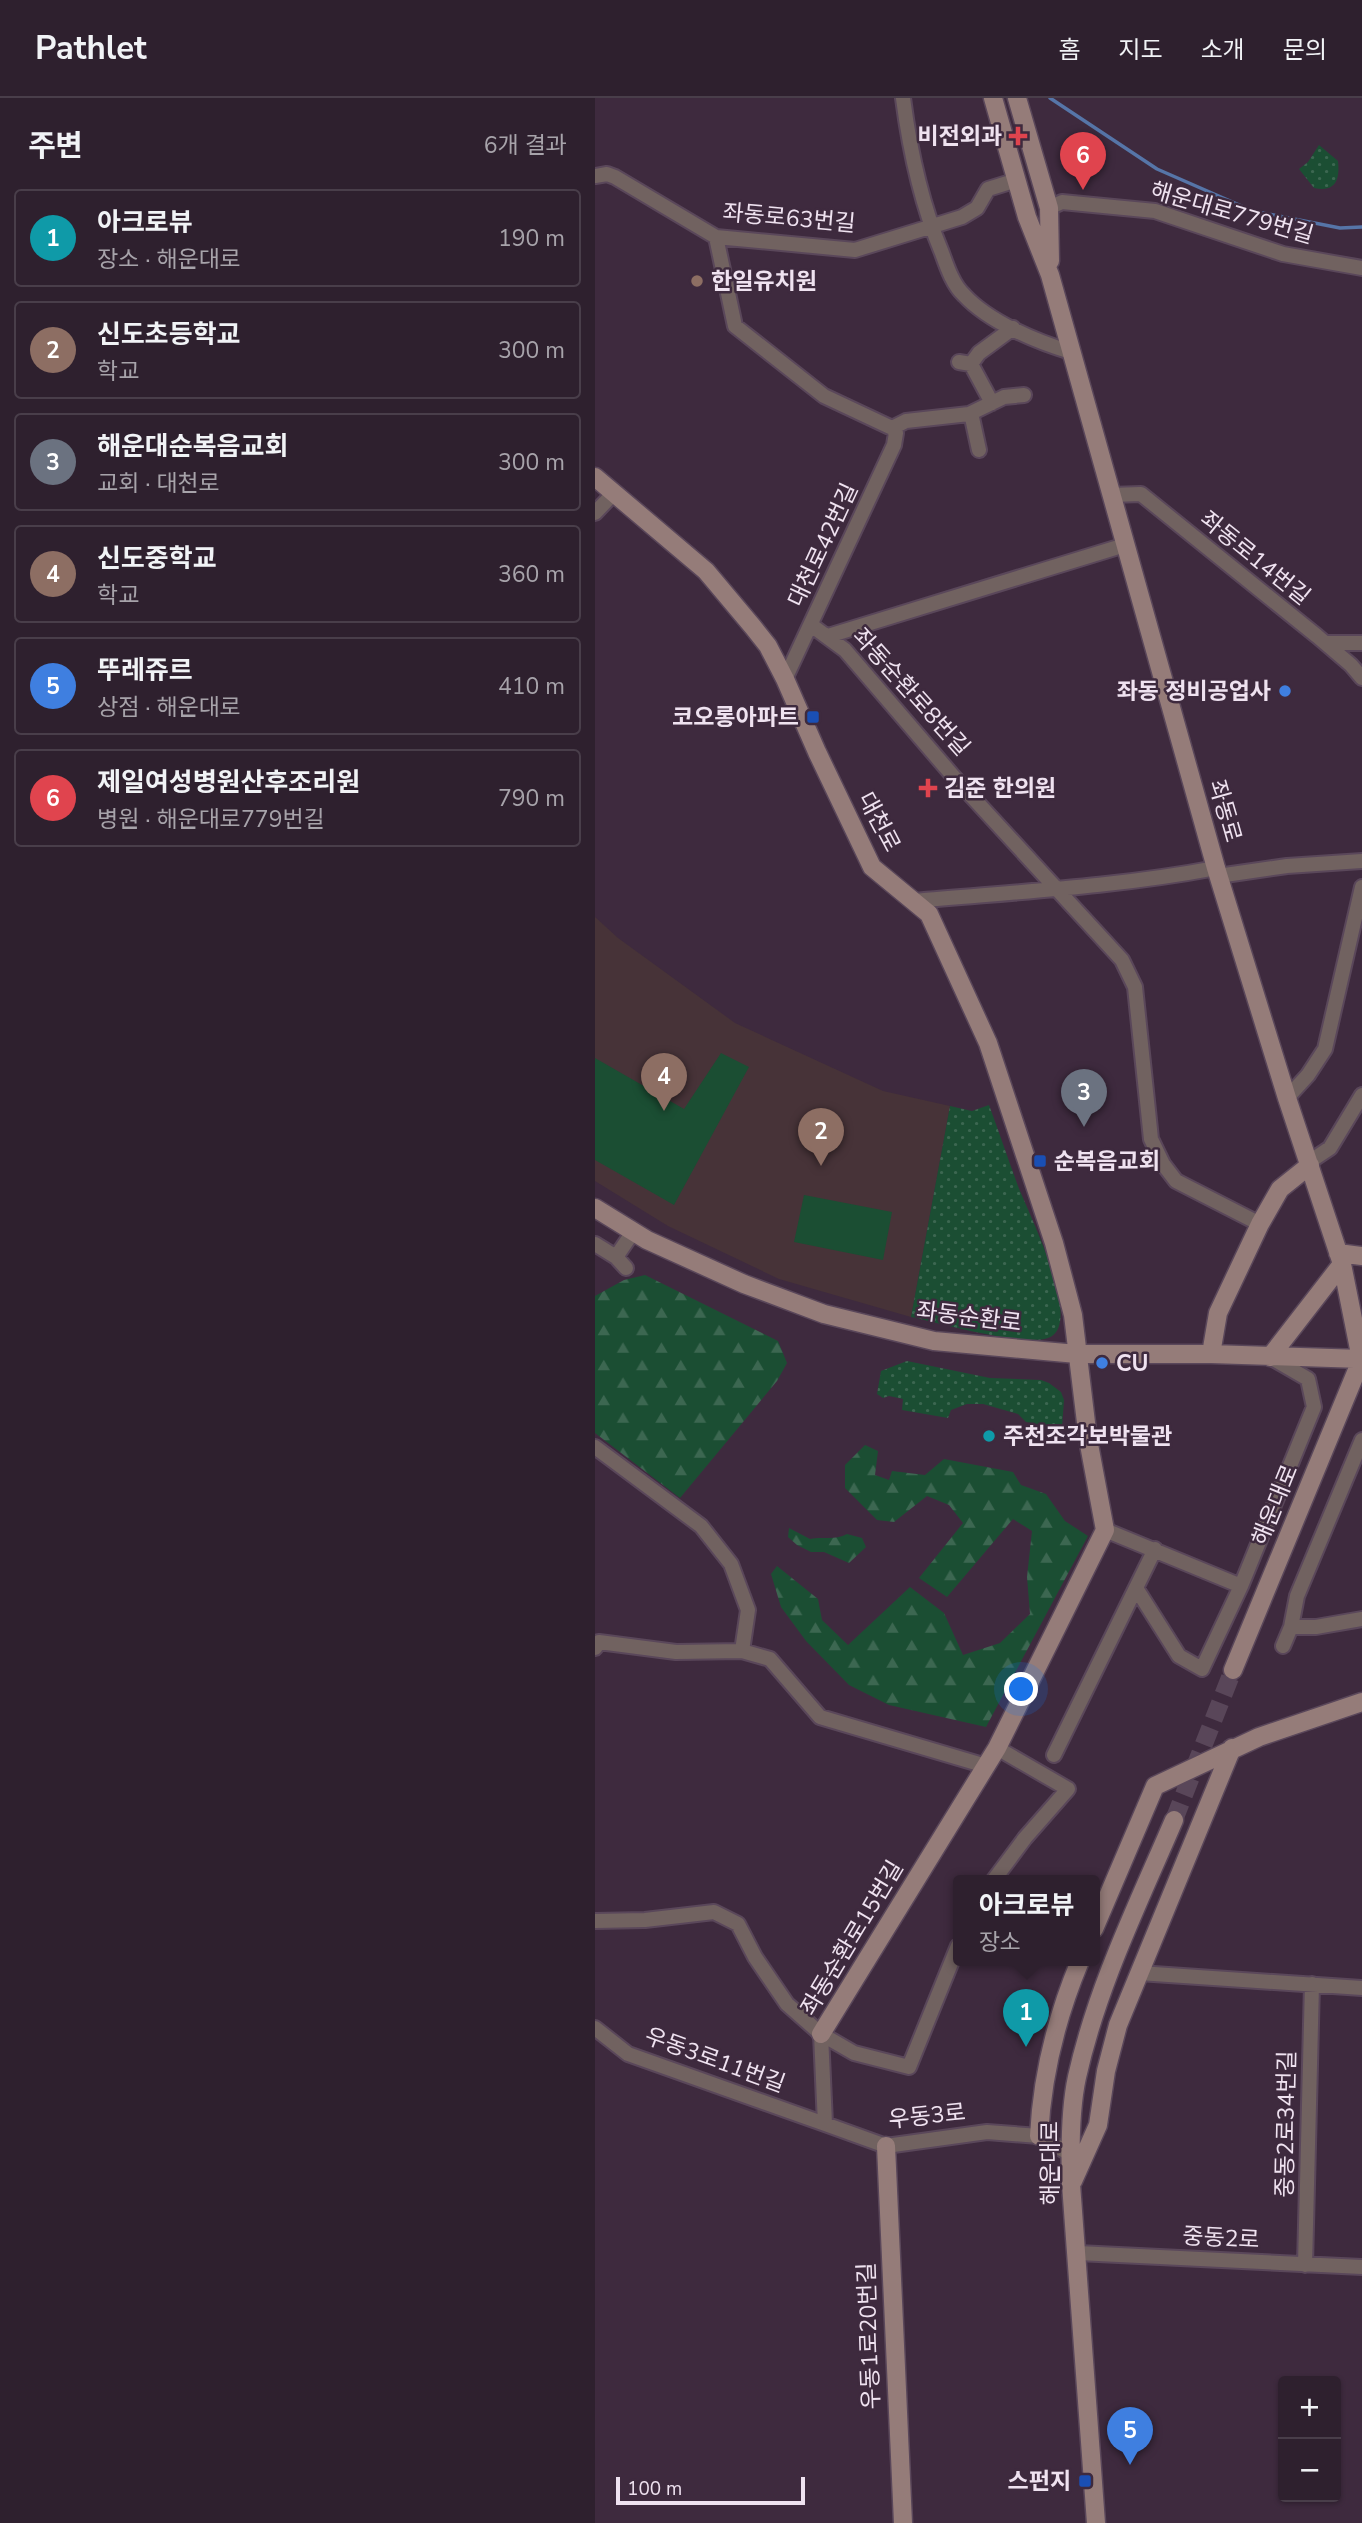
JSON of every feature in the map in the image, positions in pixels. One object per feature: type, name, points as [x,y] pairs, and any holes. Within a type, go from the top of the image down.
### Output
[{"type":"street","points":[[903,98],[909,148],[931,227],[962,294],[978,308],[1037,342],[1071,352]]},
{"type":"street","name":"좌동로","points":[[993,98],[1027,217],[1050,275],[1217,872],[1340,1259],[1362,1358]]},
{"type":"street","name":"좌동로","points":[[1017,101],[1049,208],[1050,275]]},
{"type":"street","name":"좌동로63번길","points":[[595,176],[607,174],[615,177],[716,237],[855,250],[962,217],[977,208],[988,189],[1017,180]]},
{"type":"street","name":"해운대로779번길","points":[[1049,208],[1062,202],[1155,211],[1283,254],[1362,268]]},
{"type":"street","points":[[716,237],[735,326],[824,396],[892,428],[906,421],[971,413],[1004,397],[1024,395]]},
{"type":"street","points":[[992,403],[965,363],[1013,328]]},
{"type":"street","points":[[971,413],[979,450]]},
{"type":"street","name":"대천로42번길","points":[[785,680],[894,444],[896,433],[892,428]]},
{"type":"street","name":"대천로","points":[[595,477],[706,571],[768,646],[872,867],[929,914],[988,1044],[1055,1243],[1073,1315],[1077,1354]]},
{"type":"street","points":[[595,513],[614,493]]},
{"type":"street","name":"좌동로14번길","points":[[1111,495],[1141,494],[1326,643],[1362,678]]},
{"type":"street","points":[[828,636],[1125,544]]},
{"type":"street","name":"좌동순환로8번길","points":[[811,625],[845,650],[953,776],[1122,960],[1135,987],[1151,1139],[1163,1164],[1176,1181],[1260,1224]]},
{"type":"street","points":[[1326,643],[1362,643]]},
{"type":"street","points":[[913,901],[1362,861]]},
{"type":"street","points":[[1287,1098],[1308,1075],[1325,1049],[1362,887]]},
{"type":"street","points":[[1211,1354],[1218,1312],[1260,1224],[1280,1189],[1330,1148],[1362,1095]]},
{"type":"street","name":"좌동순환로","points":[[595,1208],[633,1232],[744,1284],[824,1314],[934,1341],[1077,1354],[1362,1358]]},
{"type":"street","points":[[595,1244],[621,1263],[633,1232]]},
{"type":"street","points":[[1136,1588],[1179,1656],[1202,1669],[1241,1586],[1314,1407],[1308,1379],[1270,1357],[1340,1259],[1362,1256]]},
{"type":"street","points":[[1077,1354],[1088,1439],[1105,1530],[1241,1586]]},
{"type":"street","name":"해운대로","points":[[1233,1671],[1362,1358]]},
{"type":"street","points":[[1283,1646],[1291,1627],[1297,1596],[1362,1440]]},
{"type":"street","points":[[595,1447],[701,1526],[731,1564],[748,1610],[743,1651]]},
{"type":"street","name":"좌동순환로15번길","points":[[953,1958],[909,2067],[854,2053],[821,2034],[997,1748],[1105,1530]]},
{"type":"street","points":[[1054,1755],[1155,1549]]},
{"type":"street","points":[[1291,1627],[1316,1627],[1362,1619]]},
{"type":"street","points":[[595,1648],[599,1642],[676,1652],[743,1651],[770,1659],[820,1717],[986,1766]]},
{"type":"street","points":[[1100,1915],[1155,1786],[1266,1734],[1362,1702]]},
{"type":"street","points":[[997,1748],[1067,1789],[997,1875]]},
{"type":"street","points":[[1071,2184],[1098,2125],[1106,2071],[1118,2025],[1232,1748]]},
{"type":"street","name":"해운대로","points":[[1096,2523],[1071,2184],[1070,2154],[1077,2079],[1104,1984],[1174,1820]]},
{"type":"street","points":[[595,1921],[645,1920],[714,1912],[738,1924],[755,1957],[787,2004],[821,2034],[825,2123]]},
{"type":"street","points":[[1039,2136],[1046,2066],[1078,1966]]},
{"type":"street","points":[[1139,1973],[1362,1988]]},
{"type":"street","name":"중동2로34번길","points":[[1305,2265],[1312,1984]]},
{"type":"street","name":"우동3로11번길","points":[[595,2028],[628,2054],[825,2123]]},
{"type":"street","name":"우동3로","points":[[825,2123],[886,2146],[987,2132],[1039,2136],[1070,2154]]},
{"type":"street","name":"우동1로20번길","points":[[886,2146],[903,2523]]},
{"type":"street","name":"중동2로","points":[[1077,2253],[1362,2267]]},
{"type":"shaded area","points":[[595,917],[618,938],[735,1023],[883,1091],[950,1106],[911,1317],[779,1279],[668,1226],[595,1181]]},
{"type":"green space","points":[[1319,145],[1338,161],[1335,183],[1321,189],[1314,188],[1299,169],[1308,162]]},
{"type":"green space","points":[[721,1053],[749,1067],[674,1205],[595,1160],[595,1058],[684,1109]]},
{"type":"green space","points":[[989,1105],[1057,1287],[1059,1325],[1052,1336],[1041,1339],[1005,1337],[911,1317],[950,1106],[972,1111]]},
{"type":"green space","points":[[804,1195],[892,1212],[883,1260],[794,1242]]},
{"type":"green space","points":[[645,1275],[778,1341],[787,1363],[777,1381],[680,1498],[595,1433],[595,1296],[624,1280]]},
{"type":"green space","points":[[907,1361],[990,1378],[1041,1380],[1049,1383],[1061,1392],[1064,1400],[1062,1428],[1026,1422],[1018,1414],[983,1404],[967,1404],[951,1410],[948,1418],[902,1410],[903,1399],[889,1396],[883,1398],[877,1394],[881,1371]]},
{"type":"green space","points":[[865,1445],[878,1451],[875,1475],[889,1480],[892,1471],[925,1475],[944,1459],[1013,1472],[1021,1485],[1046,1494],[1065,1521],[1088,1536],[986,1727],[889,1705],[849,1685],[806,1641],[781,1607],[771,1574],[777,1566],[818,1599],[822,1620],[848,1645],[910,1587],[944,1613],[963,1655],[1000,1643],[1030,1614],[1027,1577],[1032,1531],[1013,1519],[947,1597],[919,1578],[963,1523],[949,1505],[927,1496],[894,1522],[877,1520],[845,1488],[845,1465]]},
{"type":"green space","points":[[789,1528],[810,1539],[847,1534],[862,1538],[866,1547],[849,1563],[824,1552],[811,1552],[797,1545],[788,1537]]},
{"type":"waterway","points":[[1050,98],[1157,169],[1253,211],[1340,228],[1362,227]]},
{"type":"tunnel","points":[[1174,1820],[1233,1670]]},
{"type":"place","name":"비전외과","points":[[1018,136]]},
{"type":"place","name":"제일여성병원산후조리원","points":[[1083,190]]},
{"type":"place","name":"한일유치원","points":[[697,281]]},
{"type":"place","name":"좌동 정비공업사","points":[[1285,691]]},
{"type":"place","name":"코오롱아파트","points":[[813,717]]},
{"type":"place","name":"김준 한의원","points":[[928,788]]},
{"type":"place","name":"신도중학교","points":[[664,1111]]},
{"type":"place","name":"해운대순복음교회","points":[[1084,1127]]},
{"type":"place","name":"순복음교회","points":[[1040,1161]]},
{"type":"place","name":"신도초등학교","points":[[821,1166]]},
{"type":"place","name":"CU","points":[[1102,1363]]},
{"type":"place","name":"주천조각보박물관","points":[[989,1436]]},
{"type":"place","name":"아크로뷰","points":[[1026,2047]]},
{"type":"place","name":"뚜레쥬르","points":[[1130,2465]]},
{"type":"place","name":"스펀지","points":[[1085,2481]]}]
